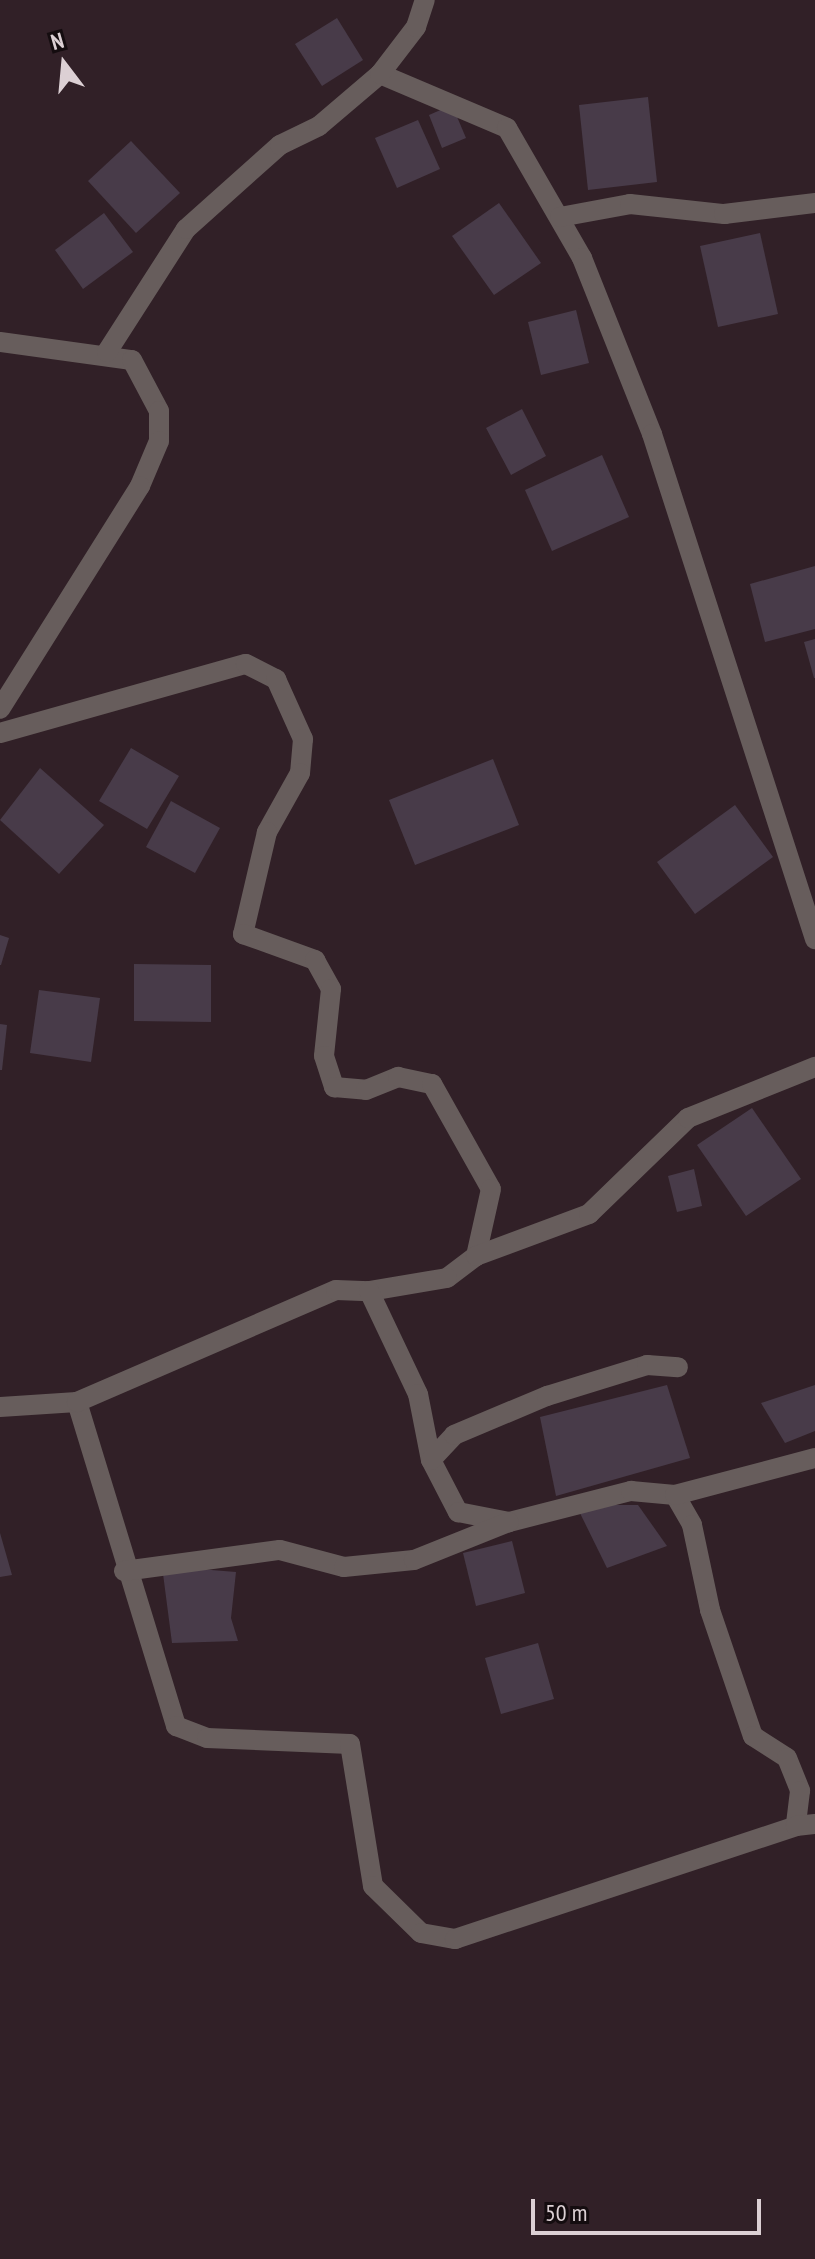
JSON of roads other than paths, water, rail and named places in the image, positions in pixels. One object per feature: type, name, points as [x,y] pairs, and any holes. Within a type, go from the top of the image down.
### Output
[{"type":"street","points":[[107,352],[186,229],[280,145],[319,126],[380,74],[416,27],[425,0]]},
{"type":"street","points":[[380,74],[507,128],[560,217],[652,434],[815,939]]},
{"type":"street","points":[[560,217],[630,204],[724,214],[815,203]]},
{"type":"street","points":[[0,342],[107,352],[132,360],[146,378],[159,411],[159,441],[140,486],[0,709]]},
{"type":"street","points":[[0,733],[246,664],[276,679],[303,739],[300,773],[267,832],[243,934],[315,960],[331,989],[324,1056],[334,1087],[366,1090],[398,1077],[432,1084],[491,1189],[476,1256]]},
{"type":"street","points":[[0,1407],[77,1402],[336,1290],[369,1291],[447,1278],[476,1256],[589,1214],[688,1118],[815,1067]]},
{"type":"street","points":[[369,1291],[418,1394],[431,1460],[458,1512],[509,1522]]},
{"type":"street","points":[[431,1460],[454,1435],[547,1396],[647,1365],[678,1367]]},
{"type":"street","points":[[77,1402],[124,1571],[176,1726],[207,1738],[350,1744],[373,1886],[421,1933],[455,1939],[805,1825],[794,1774],[787,1758],[753,1736],[710,1610],[692,1525],[675,1495]]},
{"type":"street","points":[[124,1571],[280,1550],[344,1567],[414,1560],[509,1522],[631,1491],[675,1495],[815,1458]]}]
